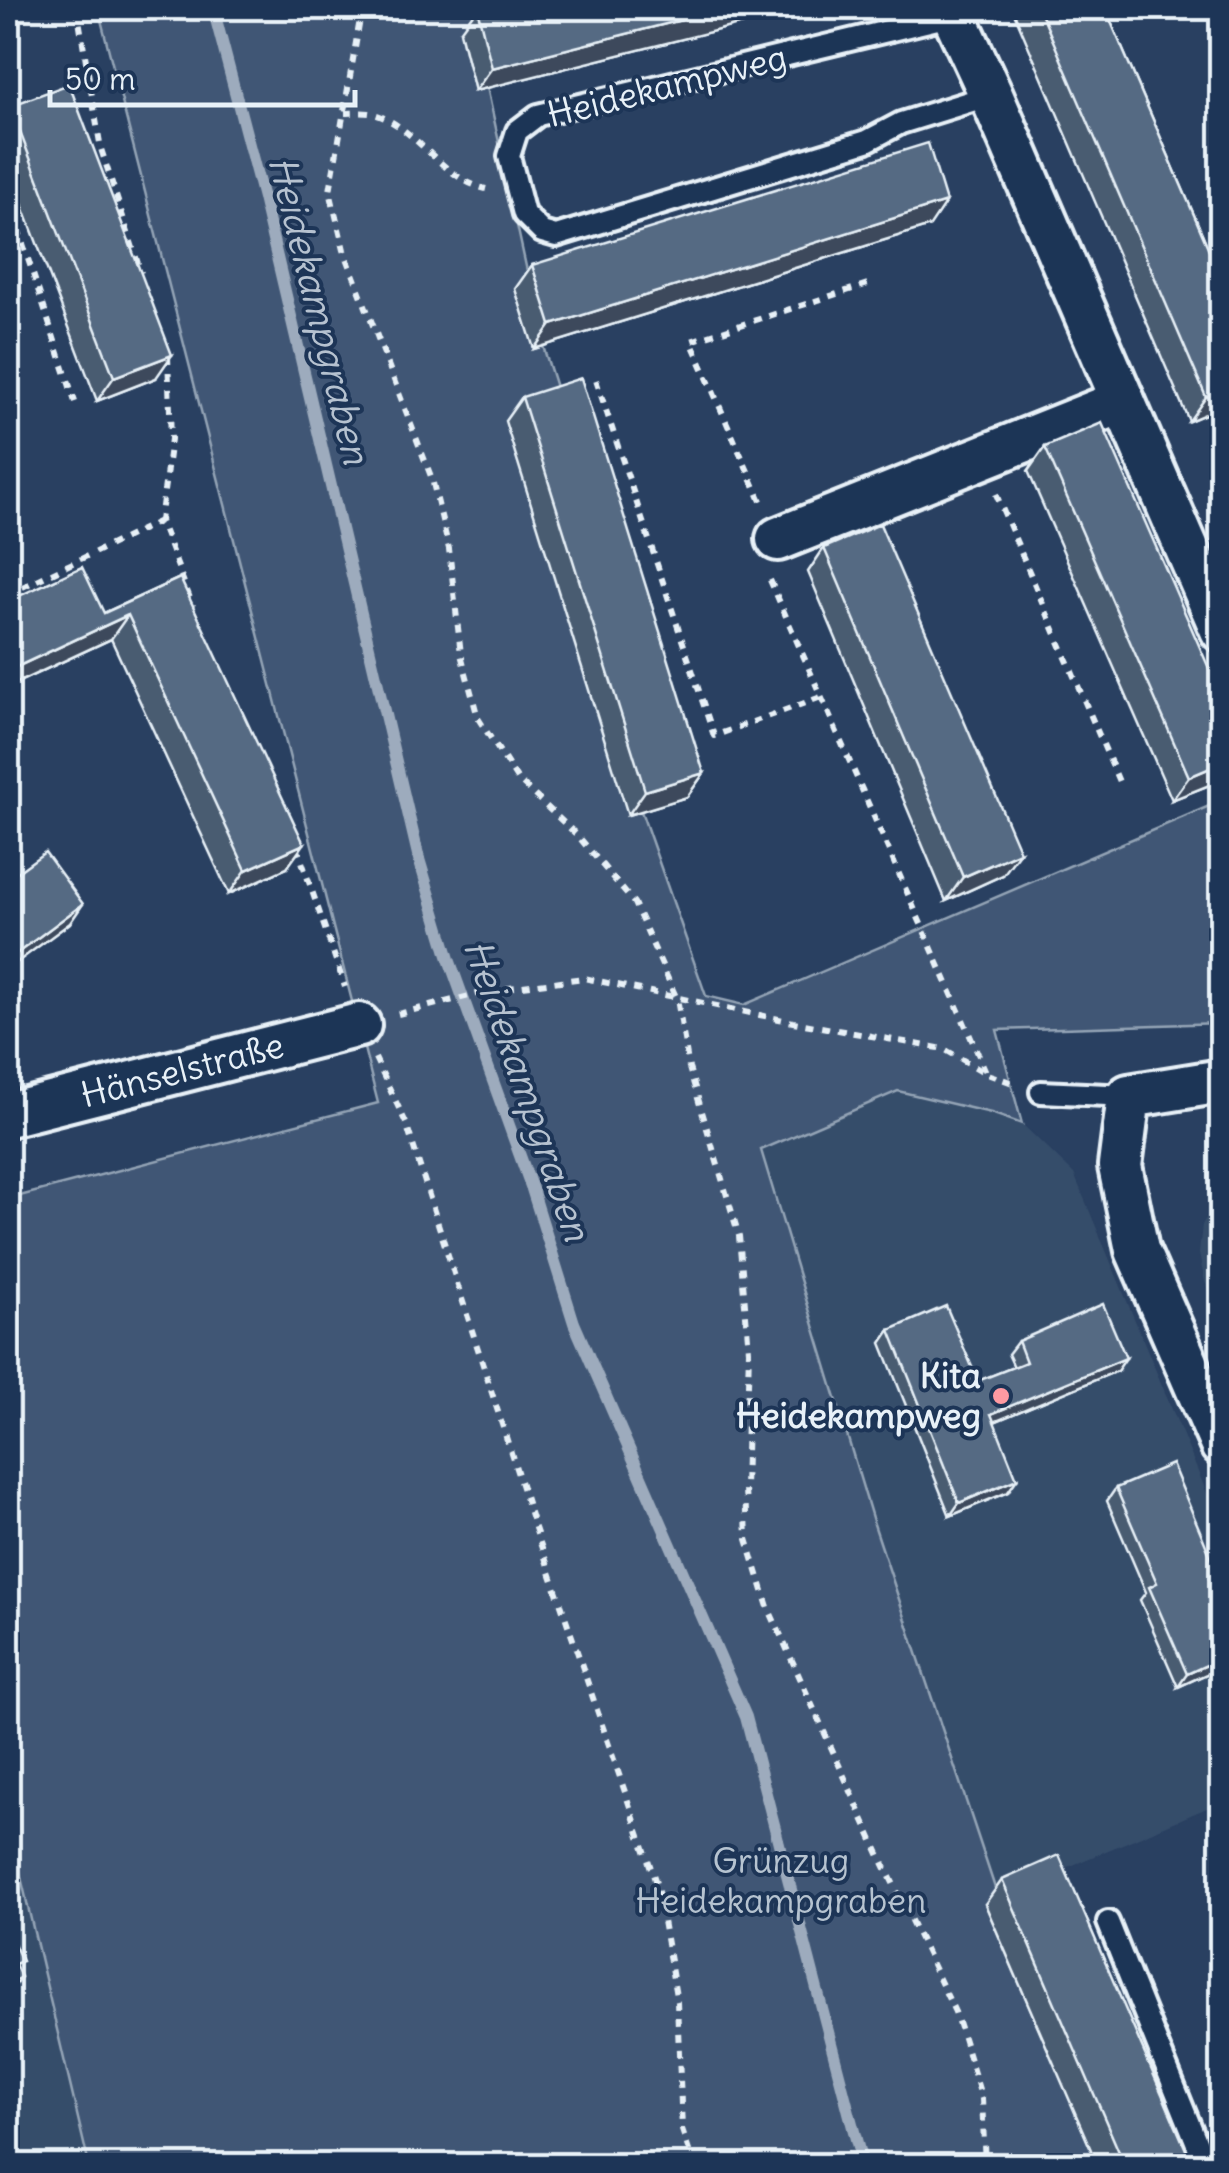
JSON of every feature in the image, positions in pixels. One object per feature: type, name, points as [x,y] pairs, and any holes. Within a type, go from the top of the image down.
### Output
[{"type":"street","name":"Heidekampweg","points":[[954,15],[1222,630]]},
{"type":"street","points":[[772,556],[979,456],[1123,401]]},
{"type":"street","name":"Hänselstraße","points":[[8,1115],[376,1020]]},
{"type":"street","points":[[1222,1081],[1129,1096],[1120,1166],[1137,1250],[1222,1445]]},
{"type":"lane","name":"Heidekampweg","points":[[954,15],[538,115],[517,131],[508,156],[524,214],[542,232],[556,236],[867,141],[901,123],[992,95]]},
{"type":"lane","points":[[1042,1092],[1129,1096]]},
{"type":"lane","points":[[1108,1922],[1206,2166]]},
{"type":"path","points":[[76,8],[100,149],[146,291]]},
{"type":"path","points":[[362,8],[330,191],[344,250],[432,479],[449,550],[461,654],[478,718],[516,779],[578,836],[634,903],[677,999],[689,1068],[739,1236],[748,1350],[747,1539],[768,1606],[955,2012],[982,2099],[984,2166]]},
{"type":"path","points":[[345,113],[371,114],[402,130],[444,168],[477,187],[503,193],[515,186]]},
{"type":"path","points":[[8,198],[74,402]]},
{"type":"path","points":[[868,284],[691,341],[824,696],[986,1074]]},
{"type":"path","points":[[164,344],[170,362],[171,439],[160,522],[195,612]]},
{"type":"path","points":[[596,380],[714,736],[824,696]]},
{"type":"path","points":[[979,456],[1120,784]]},
{"type":"path","points":[[8,594],[160,522]]},
{"type":"path","points":[[293,836],[376,1020],[534,1525],[657,1886],[677,2002],[682,2130],[694,2166]]},
{"type":"path","points":[[376,1020],[492,990],[584,978],[944,1049],[986,1074],[1042,1092]]},
{"type":"shaded area","name":"Kita Heidekampweg","points":[[898,1091],[1022,1124],[1074,1174],[1221,1527],[1221,1802],[998,1897],[873,1521],[760,1150]]},
{"type":"shaded area","points":[[1221,1193],[1221,1320],[1205,1282],[1199,1254],[1202,1225]]},
{"type":"shaded area","points":[[8,1822],[89,2165],[8,2165]]},
{"type":"green space","name":"Grünzug Heidekampgraben","points":[[98,8],[478,8],[460,32],[475,91],[487,87],[530,285],[534,348],[543,346],[561,403],[628,814],[641,811],[706,996],[744,1005],[1221,801],[1221,1023],[997,1030],[1022,1124],[898,1091],[761,1150],[873,1521],[998,1897],[985,1904],[1098,2165],[89,2165],[8,1822],[8,1199],[378,1103]]},
{"type":"building","points":[[477,8],[729,8],[492,68]]},
{"type":"building","points":[[1039,8],[1105,8],[1222,280],[1222,390],[1206,397]]},
{"type":"building","points":[[69,84],[172,355],[114,377],[10,106]]},
{"type":"building","points":[[928,143],[946,202],[551,325],[532,265]]},
{"type":"building","points":[[581,378],[704,773],[645,791],[522,397]]},
{"type":"building","points":[[1102,423],[1222,698],[1222,763],[1189,777],[1045,447]]},
{"type":"building","points":[[880,524],[1020,852],[963,877],[824,548]]},
{"type":"building","points":[[82,567],[104,613],[180,578],[304,844],[246,870],[128,615],[8,671],[8,601]]},
{"type":"building","points":[[45,852],[83,904],[8,960],[8,879]]},
{"type":"building","points":[[1103,1304],[1126,1358],[991,1414],[1017,1479],[959,1503],[890,1330],[946,1306],[978,1381],[1026,1362],[1018,1341]]},
{"type":"building","points":[[1172,1464],[1218,1574],[1209,1578],[1222,1606],[1222,1658],[1187,1674],[1149,1587],[1157,1583],[1116,1488]]},
{"type":"building","points":[[1059,1855],[1193,2166],[1125,2166],[1002,1880]]},
{"type":"building","points":[[8,1930],[22,1961],[15,1964],[21,1977],[8,1984]]},
{"type":"waterway","name":"Heidekampgraben","points":[[213,8],[263,198],[419,859],[449,959],[532,1189],[574,1323],[746,1717],[863,2166]]},
{"type":"place","name":"Kita Heidekampweg","points":[[1001,1396]]}]
